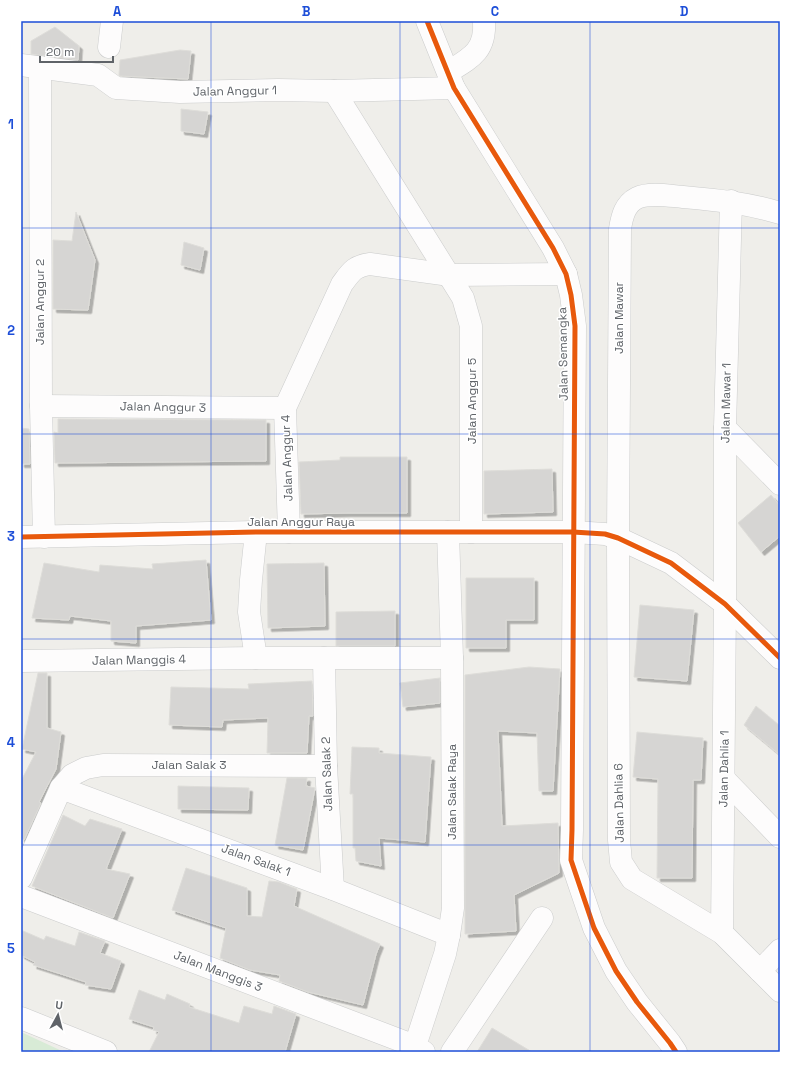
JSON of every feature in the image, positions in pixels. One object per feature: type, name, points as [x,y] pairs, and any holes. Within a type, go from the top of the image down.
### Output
[{"type":"street","points":[[109,47],[112,21]]},
{"type":"street","name":"Jalan Semangka","points":[[427,21],[451,80],[554,248],[566,274],[571,295],[575,326],[578,532],[571,860],[594,928],[616,971],[637,1002],[676,1052]]},
{"type":"street","points":[[451,80],[482,45],[484,21]]},
{"type":"street","name":"Jalan Anggur 1","points":[[31,66],[98,75],[116,88],[180,92],[278,90],[334,91],[451,80]]},
{"type":"street","name":"Jalan Anggur 2","points":[[31,66],[44,537]]},
{"type":"street","name":"Jalan Anggur 5","points":[[334,91],[463,298],[471,326],[471,532]]},
{"type":"street","name":"Jalan Mawar","points":[[611,536],[620,229],[622,215],[628,205],[637,198],[656,194],[731,201],[780,213]]},
{"type":"street","name":"Jalan Mawar 1","points":[[725,604],[725,428],[731,201]]},
{"type":"street","points":[[285,408],[342,284],[350,272],[359,266],[370,264],[450,275],[566,274]]},
{"type":"street","name":"Jalan Anggur 3","points":[[41,406],[285,408]]},
{"type":"street","name":"Jalan Anggur 4","points":[[285,408],[289,532]]},
{"type":"street","points":[[725,428],[780,484]]},
{"type":"street","points":[[256,532],[249,612],[256,658]]},
{"type":"street","name":"Jalan Anggur Raya","points":[[21,537],[256,532],[578,532],[611,536]]},
{"type":"street","name":"Jalan Salak Raya","points":[[420,1049],[449,935],[453,908],[452,658],[448,532]]},
{"type":"street","points":[[611,536],[671,563],[725,604],[780,658]]},
{"type":"street","name":"Jalan Dahlia 6","points":[[611,536],[619,840],[622,862],[632,879],[722,933],[780,991]]},
{"type":"street","name":"Jalan Dahlia 1","points":[[722,933],[725,604]]},
{"type":"street","name":"Jalan Manggis 4","points":[[21,661],[256,658],[452,658]]},
{"type":"street","name":"Jalan Salak 2","points":[[324,658],[326,766],[333,889]]},
{"type":"street","name":"Jalan Salak 3","points":[[21,878],[61,788],[72,775],[86,768],[103,765],[326,766]]},
{"type":"street","points":[[724,779],[780,837]]},
{"type":"street","name":"Jalan Salak 1","points":[[61,788],[333,889],[449,935]]},
{"type":"street","name":"Jalan Manggis 3","points":[[21,896],[420,1049]]},
{"type":"street","points":[[452,1052],[542,918]]},
{"type":"street","points":[[760,971],[780,950]]},
{"type":"street","points":[[21,1018],[106,1052]]},
{"type":"green space","points":[[21,1032],[62,1051],[64,1052],[21,1052]]},
{"type":"building","points":[[55,27],[79,46],[78,60],[31,54],[31,41]]},
{"type":"building","points":[[180,50],[191,51],[188,79],[119,75],[120,60]]},
{"type":"building","points":[[181,109],[208,112],[204,134],[181,131]]},
{"type":"building","points":[[76,212],[95,260],[88,310],[53,309],[53,240],[72,241]]},
{"type":"building","points":[[184,242],[204,248],[200,270],[181,265]]},
{"type":"building","points":[[58,419],[266,420],[266,461],[55,463],[54,432],[58,433]]},
{"type":"building","points":[[21,428],[29,429],[30,464],[21,464]]},
{"type":"building","points":[[340,457],[407,457],[407,513],[301,514],[299,462],[340,460]]},
{"type":"building","points":[[552,469],[553,512],[484,514],[484,471]]},
{"type":"building","points":[[771,495],[780,506],[780,536],[761,552],[738,523]]},
{"type":"building","points":[[206,560],[211,620],[136,626],[136,643],[111,641],[111,621],[70,616],[69,620],[32,618],[44,563],[99,572],[100,565],[153,569],[152,564]]},
{"type":"building","points":[[324,563],[325,626],[268,628],[267,564]]},
{"type":"building","points":[[466,578],[534,578],[534,620],[506,620],[506,648],[466,648]]},
{"type":"building","points":[[640,605],[694,610],[687,681],[634,677]]},
{"type":"building","points":[[395,611],[395,646],[336,646],[336,612]]},
{"type":"building","points":[[529,667],[560,669],[553,791],[539,791],[537,733],[498,731],[502,826],[558,823],[559,873],[514,895],[516,931],[465,934],[465,675]]},
{"type":"building","points":[[38,673],[47,673],[47,728],[61,732],[56,769],[39,802],[41,803],[24,840],[21,838],[21,781],[36,752],[22,749]]},
{"type":"building","points":[[440,678],[440,703],[403,707],[400,683]]},
{"type":"building","points":[[312,681],[313,716],[309,716],[307,753],[267,753],[268,718],[223,720],[222,727],[169,725],[171,687],[249,689],[248,684]]},
{"type":"building","points":[[756,706],[780,726],[780,755],[744,725]]},
{"type":"building","points":[[637,732],[703,738],[701,780],[693,780],[692,878],[657,878],[658,779],[633,777]]},
{"type":"building","points":[[352,747],[379,748],[379,753],[431,757],[425,842],[379,838],[381,866],[356,861],[355,848],[353,848],[353,794],[350,794]]},
{"type":"building","points":[[287,778],[307,778],[306,786],[315,788],[303,850],[275,845]]},
{"type":"building","points":[[178,786],[249,788],[248,810],[178,809]]},
{"type":"building","points":[[63,815],[85,826],[90,819],[122,829],[106,869],[130,874],[113,918],[32,886]]},
{"type":"building","points":[[186,868],[247,888],[247,916],[262,917],[269,881],[279,882],[297,889],[294,906],[380,944],[363,1005],[308,992],[279,981],[280,975],[250,970],[220,958],[226,928],[172,910]]},
{"type":"building","points":[[21,930],[44,940],[46,936],[75,946],[79,932],[105,941],[100,953],[121,961],[111,989],[85,985],[86,982],[33,965],[35,962],[21,955]]},
{"type":"building","points":[[139,990],[165,1000],[167,994],[190,1004],[189,1007],[239,1023],[244,1006],[272,1014],[274,1006],[296,1014],[285,1052],[149,1052],[159,1032],[153,1030],[154,1027],[129,1019]]},
{"type":"building","points":[[492,1028],[532,1052],[477,1052]]},
{"type":"cycle path","points":[[427,21],[454,88],[553,248],[566,274],[571,295],[575,326],[571,860],[594,928],[616,971],[637,1002],[676,1052]]},
{"type":"cycle path","points":[[21,537],[256,532],[573,532],[605,534],[618,538],[671,563],[725,604],[780,658]]}]
